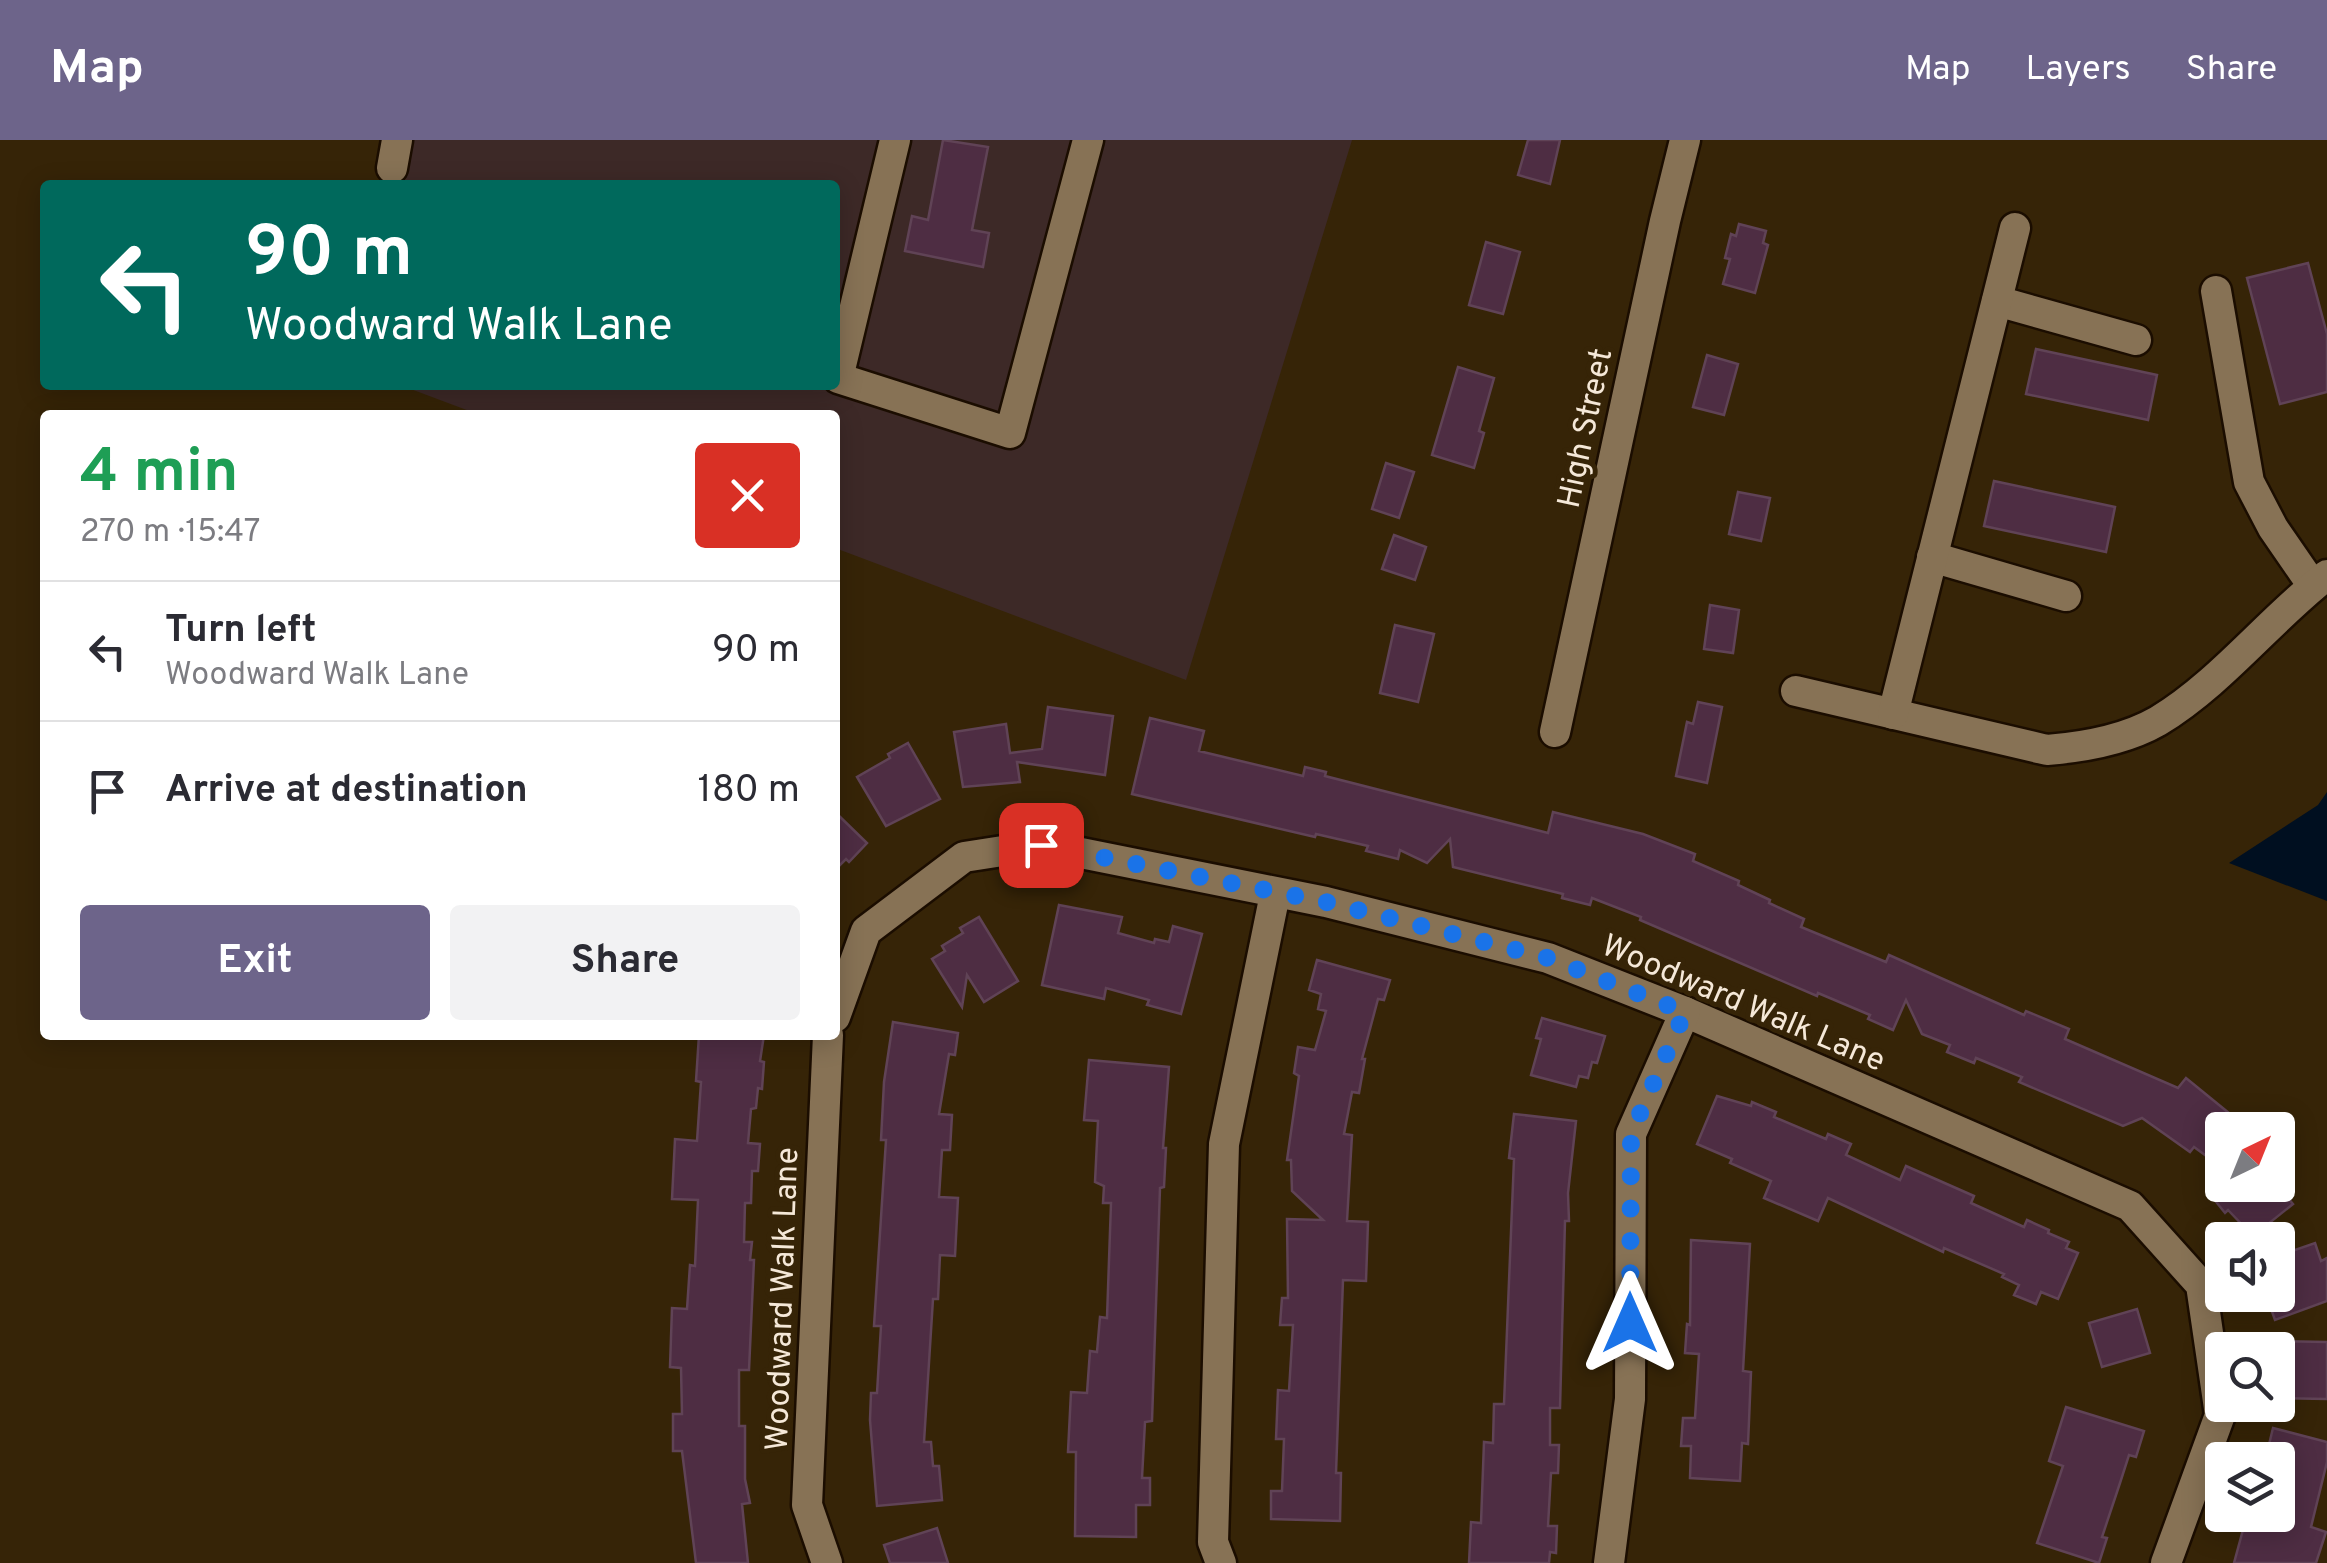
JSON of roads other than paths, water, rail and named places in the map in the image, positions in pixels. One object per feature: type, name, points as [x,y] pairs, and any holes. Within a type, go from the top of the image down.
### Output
[{"type":"street","points":[[840,370],[895,140]]},
{"type":"street","name":"High Street","points":[[1555,732],[1664,221],[1685,140]]},
{"type":"street","points":[[840,379],[1010,433],[1081,142]]},
{"type":"street","points":[[1893,714],[2015,228]]},
{"type":"street","points":[[1796,691],[2047,750],[2080,748],[2155,722],[2192,698],[2320,580],[2272,528],[2248,482],[2216,291]]},
{"type":"street","points":[[1997,301],[2136,340]]},
{"type":"street","points":[[1932,557],[2066,596]]},
{"type":"street","name":"Woodward Walk Lane","points":[[840,1003],[866,931],[964,857],[1041,845],[1326,902],[1548,958],[1685,1012],[2130,1206],[2200,1285],[2220,1415],[2166,1563]]},
{"type":"street","points":[[1220,1563],[1213,1542],[1224,1144],[1275,894]]},
{"type":"street","points":[[1610,1563],[1630,1399],[1631,1134],[1685,1012]]},
{"type":"street","name":"Woodward Walk Lane","points":[[827,1563],[807,1504],[828,1040]]},
{"type":"water","points":[[2327,792],[2327,901],[2229,863],[2318,805]]}]
